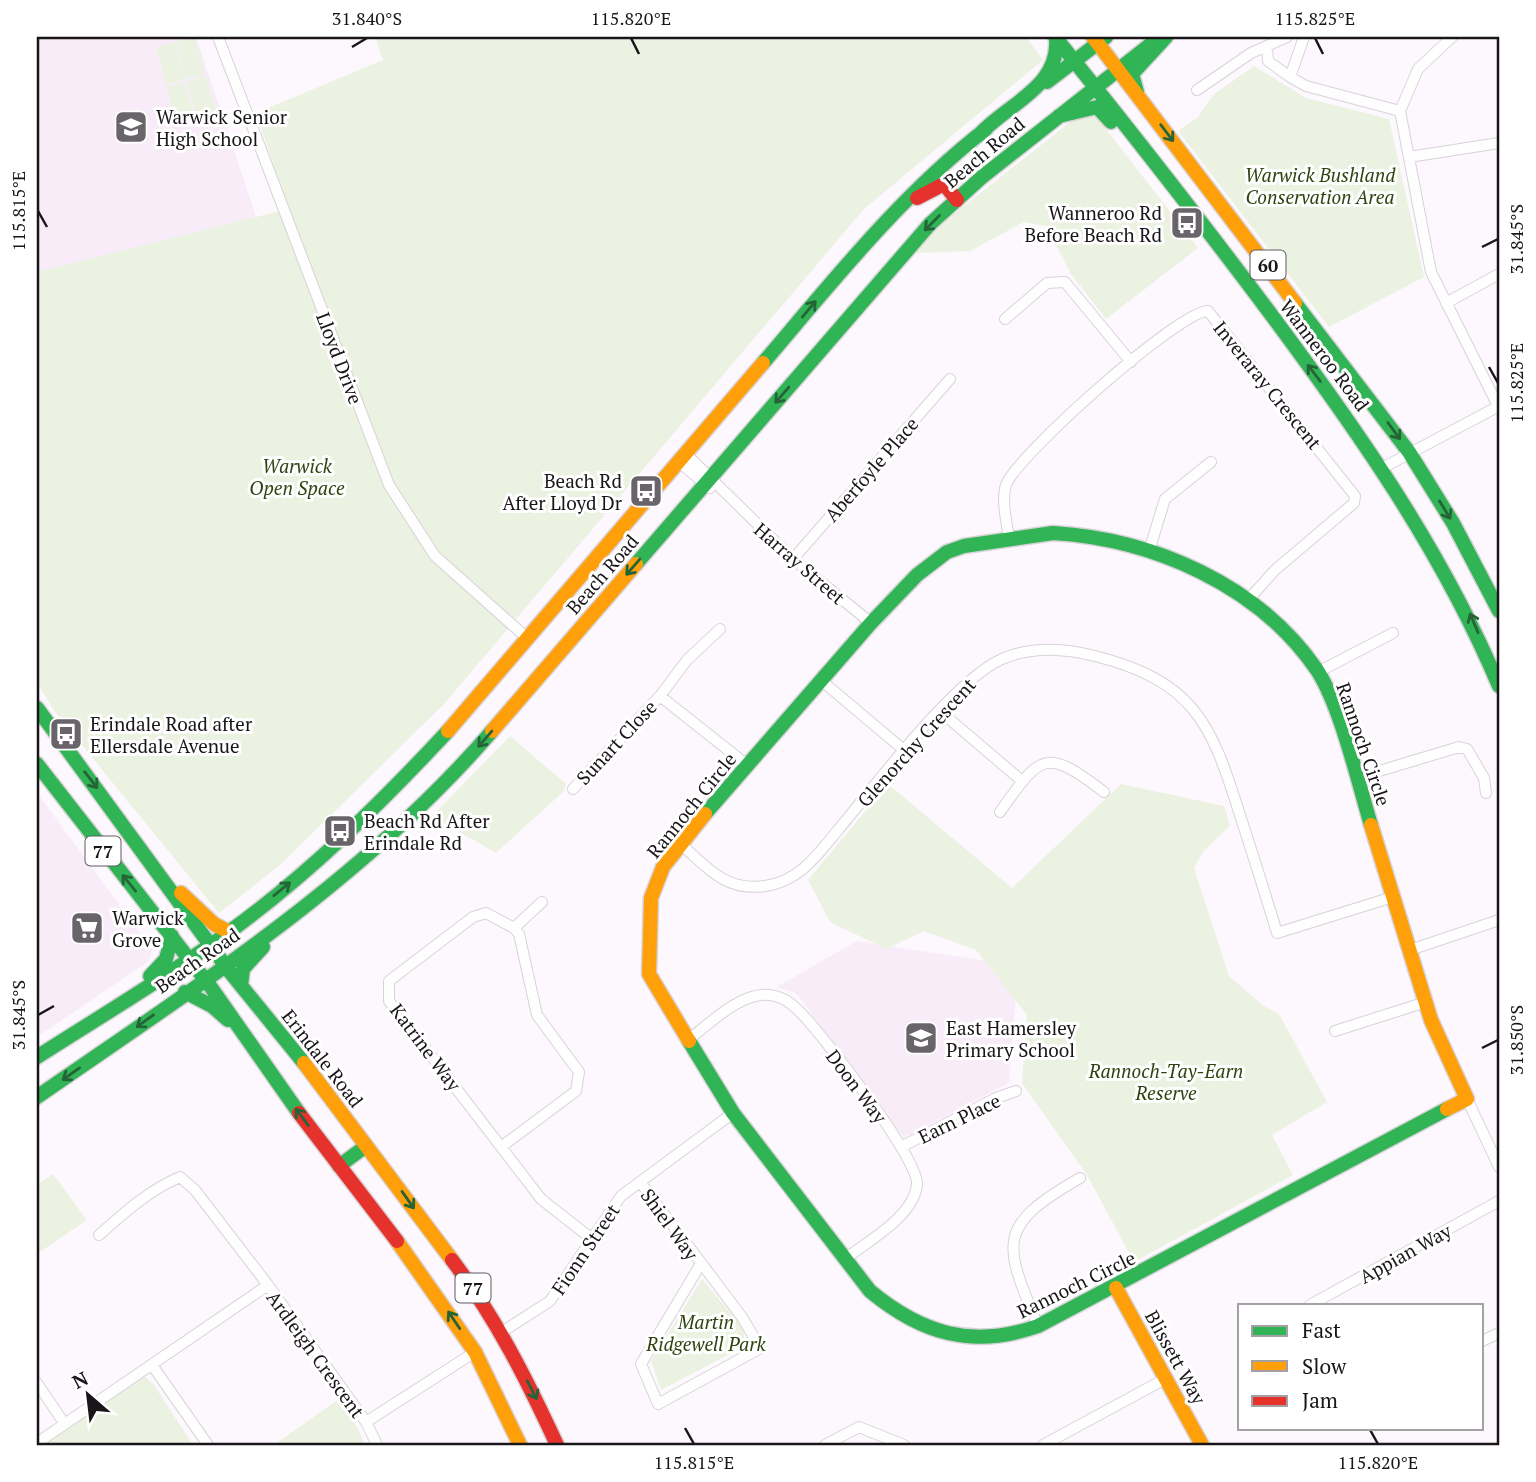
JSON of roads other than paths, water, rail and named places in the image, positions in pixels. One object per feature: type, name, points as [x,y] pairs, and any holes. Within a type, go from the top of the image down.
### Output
[{"type":"main road","name":"Wanneroo Road","points":[[1055,37],[1168,180],[1384,467],[1464,600],[1499,687]]},
{"type":"main road","points":[[979,135],[987,123],[1053,72],[1058,60],[1055,37]]},
{"type":"main road","name":"Beach Road","points":[[37,1097],[301,911],[363,861],[450,780],[930,224],[1059,116],[1161,37]]},
{"type":"main road","points":[[1138,95],[1132,74],[1166,37]]},
{"type":"main road","name":"Beach Road","points":[[37,1057],[229,932],[285,887],[390,793],[428,754],[888,219],[954,154],[1099,39]]},
{"type":"main road","name":"Wanneroo Road","points":[[1099,39],[1118,70],[1409,452],[1453,523],[1499,611]]},
{"type":"main road","points":[[1059,116],[1097,107],[1168,180]]},
{"type":"main road","points":[[888,219],[939,185],[949,187],[957,200]]},
{"type":"main road","name":"Rannoch Circle","points":[[1070,534],[1149,551],[1192,565],[1248,600],[1293,640],[1318,672],[1341,727],[1426,1002],[1467,1099],[1116,1288],[1038,1326],[1010,1336],[992,1338],[937,1331],[916,1324],[882,1303],[844,1260],[733,1113],[687,1041],[649,974],[650,898],[663,867],[680,843],[871,623],[917,575],[947,551],[1009,538],[1070,534]]},
{"type":"main road","name":"Erindale Road","points":[[37,708],[224,964],[314,1075],[477,1293],[502,1332],[540,1405],[557,1445]]},
{"type":"main road","name":"77","points":[[37,764],[205,978],[339,1166],[428,1282],[475,1352],[520,1445]]},
{"type":"main road","points":[[135,839],[153,855],[183,896],[214,924],[229,932]]},
{"type":"main road","points":[[241,986],[243,969],[253,955],[283,931],[301,911]]},
{"type":"main road","points":[[109,1010],[128,992],[161,969],[171,948],[172,936]]},
{"type":"main road","points":[[185,992],[212,1006],[267,1066]]},
{"type":"main road","points":[[339,1166],[366,1146]]},
{"type":"main road","name":"Blissett Way","points":[[1116,1288],[1202,1445]]},
{"type":"street","name":"Lloyd Drive","points":[[218,37],[389,485],[435,556],[527,638]]},
{"type":"street","points":[[1196,90],[1267,46],[1287,37]]},
{"type":"street","points":[[1290,77],[1304,37]]},
{"type":"street","points":[[1384,467],[1499,406],[1432,272],[1400,111],[1418,69],[1452,37]]},
{"type":"street","points":[[1267,46],[1268,61],[1306,86],[1400,111]]},
{"type":"street","points":[[1409,157],[1499,143]]},
{"type":"street","points":[[1446,303],[1499,274]]},
{"type":"street","points":[[1005,319],[1047,283],[1065,282],[1131,362]]},
{"type":"street","name":"Inveraray Crescent","points":[[1009,538],[1004,493],[1015,470],[1055,426],[1131,362],[1193,315],[1208,311],[1355,496],[1354,503],[1347,511],[1275,570],[1248,600]]},
{"type":"street","name":"Aberfoyle Place","points":[[793,559],[950,379]]},
{"type":"street","name":"Harray Street","points":[[682,458],[793,559],[871,623]]},
{"type":"street","points":[[1149,551],[1165,499],[1211,462]]},
{"type":"street","name":"Sunart Close","points":[[573,789],[660,695],[687,660],[720,629]]},
{"type":"street","points":[[1318,672],[1393,633]]},
{"type":"street","name":"Glenorchy Crescent","points":[[680,843],[724,882],[765,886],[802,872],[968,682],[989,666],[1011,655],[1038,649],[1079,652],[1149,673],[1173,689],[1196,711],[1212,735],[1277,933],[1393,897]]},
{"type":"street","points":[[822,681],[905,751]]},
{"type":"street","name":"Sunart Close","points":[[660,695],[747,765]]},
{"type":"street","points":[[941,712],[1022,781]]},
{"type":"street","points":[[1356,778],[1459,747],[1467,749],[1478,763],[1486,793]]},
{"type":"street","points":[[1000,813],[1022,781],[1039,764],[1061,762],[1104,792]]},
{"type":"street","points":[[501,1147],[576,1091],[579,1072],[537,1015],[519,934],[514,928],[542,902]]},
{"type":"street","name":"Katrine Way","points":[[514,928],[486,913],[473,917],[389,981],[389,1001],[541,1199],[592,1239]]},
{"type":"street","points":[[1410,950],[1499,920]]},
{"type":"street","name":"Doon Way","points":[[687,1041],[749,998],[769,995],[780,998],[800,1012],[903,1146],[917,1176],[911,1204],[844,1260]]},
{"type":"street","points":[[1335,1031],[1426,1002]]},
{"type":"street","name":"Earn Place","points":[[903,1146],[996,1098],[1016,1091]]},
{"type":"street","points":[[1467,1099],[1495,1146],[1499,1167]]},
{"type":"street","name":"Fionn Street","points":[[502,1332],[550,1301],[621,1195],[733,1113]]},
{"type":"street","points":[[100,1235],[130,1209],[166,1183],[180,1177],[195,1189],[268,1285]]},
{"type":"street","points":[[1038,1326],[1015,1272],[1016,1232],[1032,1207],[1080,1178]]},
{"type":"street","name":"Shiel Way","points":[[640,1182],[700,1265],[742,1317],[757,1350],[658,1404],[641,1363],[700,1265]]},
{"type":"street","name":"Appian Way","points":[[1312,1304],[1499,1201]]},
{"type":"street","name":"Ardleigh Crescent","points":[[37,1443],[268,1285],[366,1422],[377,1445]]},
{"type":"street","points":[[366,1422],[475,1352]]},
{"type":"street","points":[[152,1365],[208,1445]]},
{"type":"street","points":[[1043,1445],[1166,1378]]},
{"type":"street","points":[[37,1383],[64,1423]]},
{"type":"street","points":[[825,1445],[859,1427],[904,1445]]},
{"type":"place","name":"Warwick Senior High School","points":[[131,127]]},
{"type":"place","name":"Wanneroo Rd Before Beach Rd","points":[[1187,223]]},
{"type":"place","name":"Beach Rd After Lloyd Dr","points":[[646,491]]},
{"type":"place","name":"Erindale Road after Ellersdale Avenue","points":[[66,734]]},
{"type":"place","name":"Beach Rd After Erindale Rd","points":[[340,831]]},
{"type":"place","name":"Warwick Grove","points":[[87,928]]},
{"type":"place","name":"East Hamersley Primary School","points":[[921,1038]]},
{"type":"park label","name":"Warwick Bushland Conservation Area","points":[[1320,185]]},
{"type":"park label","name":"Warwick Open Space","points":[[297,476]]},
{"type":"park label","name":"Rannoch-Tay-Earn Reserve","points":[[1166,1081]]},
{"type":"park label","name":"Martin Ridgewell Park","points":[[706,1332]]}]
